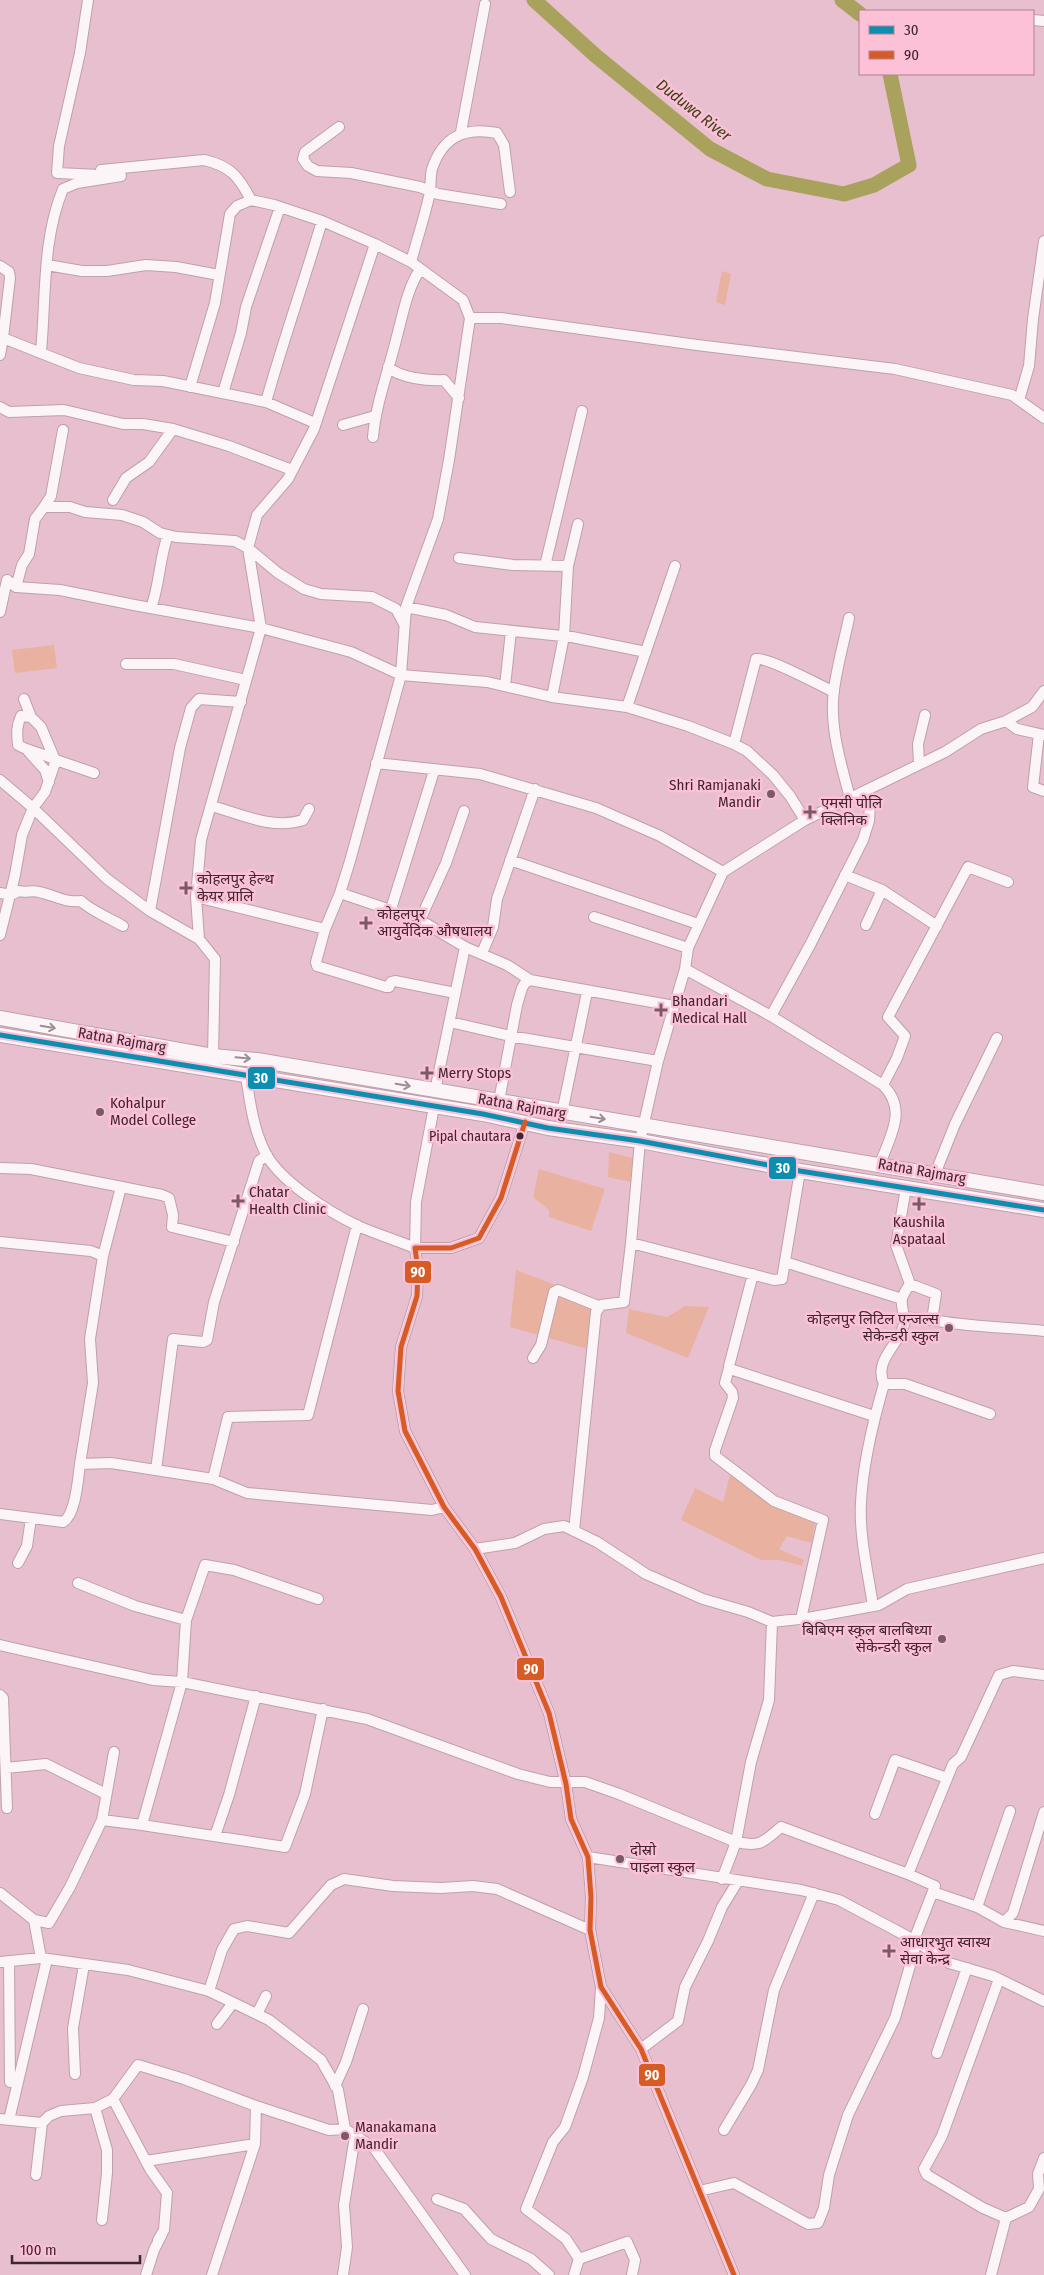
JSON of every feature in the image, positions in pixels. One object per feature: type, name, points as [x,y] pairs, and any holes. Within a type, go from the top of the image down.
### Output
[{"type":"highway","name":"Ratna Rajmarg","points":[[0,1018],[213,1056],[257,1060],[1044,1193]]},
{"type":"highway","name":"Ratna Rajmarg","points":[[0,1035],[525,1122],[548,1128],[640,1141],[800,1171],[1044,1210]]},
{"type":"street","points":[[57,173],[59,146],[80,53],[88,0]]},
{"type":"street","points":[[411,262],[430,191],[432,170],[439,154],[461,132],[485,4]]},
{"type":"street","points":[[339,127],[305,152],[303,160],[308,166],[317,171],[351,173],[438,194],[501,204]]},
{"type":"street","points":[[461,132],[472,130],[497,133],[504,144],[510,192]]},
{"type":"street","points":[[57,173],[204,160],[233,172],[241,180],[251,200]]},
{"type":"street","points":[[41,352],[51,232],[63,188],[77,183],[122,176],[57,173]]},
{"type":"street","points":[[190,388],[215,303],[230,214],[237,206],[251,200],[280,207],[322,221],[375,244],[411,262],[420,271],[463,300],[470,318],[459,398],[438,519],[406,608],[400,675],[340,893],[325,929],[316,962],[317,966],[386,987],[389,987],[395,981],[455,993]]},
{"type":"street","points":[[223,392],[241,333],[246,307],[280,207]]},
{"type":"street","points":[[266,402],[283,339],[299,301],[322,221]]},
{"type":"street","points":[[1018,400],[1029,366],[1033,319],[1044,241]]},
{"type":"street","points":[[199,939],[196,897],[201,840],[261,628],[248,548],[257,515],[288,479],[315,423],[375,244]]},
{"type":"street","points":[[47,266],[82,271],[107,271],[146,265],[176,267],[219,275]]},
{"type":"street","points":[[0,266],[9,272],[10,278],[3,318],[3,338],[0,354]]},
{"type":"street","points":[[373,437],[370,417],[388,367],[412,283],[420,271]]},
{"type":"street","points":[[470,318],[501,318],[696,345],[895,369],[993,389],[1012,395],[1044,418]]},
{"type":"street","points":[[3,338],[79,368],[134,380],[163,381],[266,402],[315,423]]},
{"type":"street","points":[[388,367],[399,373],[432,380],[444,380],[459,398]]},
{"type":"street","points":[[0,407],[9,412],[64,410],[123,424],[143,424],[173,429],[229,446],[292,470]]},
{"type":"street","points":[[545,566],[582,411]]},
{"type":"street","points":[[353,413],[370,417]]},
{"type":"street","points":[[343,425],[370,417]]},
{"type":"street","points":[[112,500],[126,478],[149,462],[173,429]]},
{"type":"street","points":[[0,612],[6,585],[30,554],[35,519],[50,496],[63,430]]},
{"type":"street","points":[[44,507],[70,507],[85,512],[116,514],[143,522],[160,533],[168,535],[235,541],[248,548],[278,573],[304,589],[327,595],[372,598],[396,609],[405,625]]},
{"type":"street","points":[[552,697],[564,636],[568,566],[578,524]]},
{"type":"street","points":[[151,608],[158,588],[160,557],[168,535]]},
{"type":"street","points":[[459,558],[513,566],[568,566]]},
{"type":"street","points":[[627,707],[675,566]]},
{"type":"street","points":[[6,585],[60,590],[261,628],[351,652],[400,675],[487,682],[552,697],[627,707],[734,744],[747,751],[773,774],[805,820]]},
{"type":"street","points":[[406,608],[446,615],[475,627],[564,636],[646,652]]},
{"type":"street","points":[[849,618],[834,692],[834,724],[838,754],[850,798]]},
{"type":"street","points":[[505,686],[511,631]]},
{"type":"street","points":[[734,744],[756,659],[759,658],[774,663],[834,692]]},
{"type":"street","points":[[126,664],[174,664],[246,680]]},
{"type":"street","points":[[533,1358],[541,1345],[552,1298],[556,1290],[598,1306],[624,1302],[643,1126],[658,1061],[685,969],[688,948],[723,872],[805,820],[945,752],[981,729],[1006,721],[1032,707],[1044,691]]},
{"type":"street","points":[[24,699],[31,717]]},
{"type":"street","points":[[150,911],[180,748],[191,708],[199,699],[241,702]]},
{"type":"street","points":[[919,763],[918,744],[925,715]]},
{"type":"street","points":[[0,935],[5,894],[22,835],[33,808],[48,782],[56,760],[41,727],[35,719],[21,716],[16,728],[18,745],[28,751],[45,770],[48,782]]},
{"type":"street","points":[[1006,721],[1017,729],[1041,734],[1032,787],[1044,791]]},
{"type":"street","points":[[28,751],[43,753],[56,760],[94,773]]},
{"type":"street","points":[[376,763],[434,771],[480,774],[535,789],[605,812],[660,836],[723,872]]},
{"type":"street","points":[[392,909],[434,771]]},
{"type":"street","points":[[0,780],[33,808],[107,880],[150,911],[199,939],[215,959],[213,1056]]},
{"type":"street","points":[[482,953],[493,928],[497,899],[535,789]]},
{"type":"street","points":[[771,1016],[810,945],[863,840],[869,821],[870,804],[867,790]]},
{"type":"street","points":[[212,806],[270,822],[302,820],[309,809]]},
{"type":"street","points":[[420,920],[446,863],[464,811]]},
{"type":"street","points":[[510,860],[698,924]]},
{"type":"street","points":[[883,1084],[897,1058],[905,1036],[888,1017],[968,867],[1008,882]]},
{"type":"street","points":[[845,875],[882,890],[937,926]]},
{"type":"street","points":[[866,925],[882,890]]},
{"type":"street","points":[[5,894],[19,891],[28,894],[37,891],[71,902],[82,901],[89,908],[96,910],[123,926]]},
{"type":"street","points":[[340,893],[420,920],[465,947],[507,965],[530,980],[587,992],[674,1006]]},
{"type":"street","points":[[196,897],[325,929]]},
{"type":"street","points":[[594,917],[688,948]]},
{"type":"street","points":[[435,1090],[465,947]]},
{"type":"street","points":[[685,969],[771,1016],[883,1084],[891,1093],[896,1112],[895,1122],[880,1164]]},
{"type":"street","points":[[498,1101],[510,1036],[522,988],[530,980]]},
{"type":"street","points":[[562,1113],[577,1048],[587,992]]},
{"type":"street","points":[[450,1022],[510,1036],[658,1061]]},
{"type":"street","points":[[935,1174],[955,1124],[997,1038]]},
{"type":"street","points":[[246,1076],[251,1110],[266,1155],[284,1177],[316,1200],[357,1225],[414,1248],[451,1248],[479,1238],[501,1198],[525,1122]]},
{"type":"street","points":[[434,1107],[416,1202],[414,1248],[418,1270],[417,1296],[402,1347],[398,1391],[405,1431],[444,1508],[476,1549],[501,1597],[549,1713],[566,1784],[571,1819],[588,1857],[592,1897],[590,1930],[601,1987],[599,2018],[565,2127],[553,2142],[526,2209],[566,2239],[579,2259]]},
{"type":"street","points":[[156,1470],[173,1339],[203,1342],[207,1340],[214,1302],[259,1161],[266,1155]]},
{"type":"street","points":[[0,1168],[31,1169],[140,1189],[169,1198],[173,1215],[172,1227],[234,1242]]},
{"type":"street","points":[[630,1243],[774,1280],[782,1279],[800,1171]]},
{"type":"street","points":[[0,1514],[64,1522],[68,1520],[73,1508],[93,1383],[90,1338],[103,1256],[121,1187]]},
{"type":"street","points":[[906,1188],[896,1245],[910,1284],[936,1294],[932,1320]]},
{"type":"street","points":[[213,1479],[228,1417],[308,1415],[357,1225]]},
{"type":"street","points":[[0,1242],[91,1251],[103,1256]]},
{"type":"street","points":[[785,1262],[902,1298]]},
{"type":"street","points":[[753,1274],[725,1383],[732,1392],[733,1398],[715,1450],[715,1456],[774,1500],[823,1520],[801,1619]]},
{"type":"street","points":[[873,1606],[861,1502],[874,1416],[884,1384],[880,1376],[884,1360],[903,1329],[902,1298],[910,1284]]},
{"type":"street","points":[[574,1531],[598,1306]]},
{"type":"street","points":[[904,1317],[961,1325],[1004,1326],[1044,1331]]},
{"type":"street","points":[[729,1368],[874,1416]]},
{"type":"street","points":[[884,1384],[905,1384],[990,1414]]},
{"type":"street","points":[[80,1464],[111,1463],[213,1479],[247,1493],[432,1510],[444,1508]]},
{"type":"street","points":[[18,1563],[27,1546],[31,1518]]},
{"type":"street","points":[[476,1549],[515,1543],[544,1529],[564,1526],[597,1542],[654,1577],[703,1599],[757,1615],[772,1622],[801,1619],[879,1605],[907,1589],[1044,1558]]},
{"type":"street","points":[[142,1825],[182,1682],[186,1620],[205,1565],[234,1570],[318,1599]]},
{"type":"street","points":[[78,1584],[135,1606],[186,1620]]},
{"type":"street","points":[[722,1879],[736,1842],[750,1762],[769,1700],[772,1622]]},
{"type":"street","points":[[0,1646],[153,1680],[182,1682],[367,1719],[518,1774],[566,1784],[585,1782],[736,1842],[754,1846],[764,1841],[780,1827],[908,1874],[935,1886],[915,1941],[896,2018],[848,2115],[829,2175],[824,2208],[818,2223],[808,2224],[734,2182],[699,2191]]},
{"type":"street","points":[[908,1874],[953,1764],[961,1757],[999,1675],[1014,1672],[1044,1675]]},
{"type":"street","points":[[0,1695],[3,1698],[7,1808]]},
{"type":"street","points":[[215,1836],[229,1796],[256,1696]]},
{"type":"street","points":[[102,1820],[285,1847],[305,1794],[323,1709]]},
{"type":"street","points":[[0,1893],[34,1920],[49,1923],[70,1887],[102,1820],[114,1752]]},
{"type":"street","points":[[875,1814],[895,1760],[947,1778]]},
{"type":"street","points":[[6,1768],[46,1764],[106,1794]]},
{"type":"street","points":[[978,1907],[1010,1811]]},
{"type":"street","points":[[1004,1922],[1013,1913],[1044,1812]]},
{"type":"street","points":[[588,1857],[814,1893],[839,1900],[915,1941],[949,1963],[999,1979],[1044,2000]]},
{"type":"street","points":[[209,1991],[222,1950],[234,1929],[248,1926],[289,1933],[331,1885],[344,1880],[394,1886],[441,1888],[473,1886],[498,1889],[590,1930]]},
{"type":"street","points":[[641,2049],[678,2021],[687,1981],[708,1942],[722,1907],[738,1881]]},
{"type":"street","points":[[933,1892],[978,1907],[1004,1922],[1044,1931]]},
{"type":"street","points":[[724,2130],[758,2070],[774,1990],[814,1893]]},
{"type":"street","points":[[34,1920],[44,1959],[9,2082],[4,2119],[42,2123]]},
{"type":"street","points":[[9,2082],[4,1962],[44,1959],[128,1970],[209,1991],[269,2020],[321,2060],[335,2086],[345,2129]]},
{"type":"street","points":[[76,2074],[73,2028],[84,1965]]},
{"type":"street","points":[[937,2053],[966,1968]]},
{"type":"street","points":[[999,1979],[942,2136],[924,2169],[927,2175],[956,2193],[1006,2218]]},
{"type":"street","points":[[601,1987],[641,2049],[734,2275]]},
{"type":"street","points":[[257,2014],[266,1996]]},
{"type":"street","points":[[216,2024],[233,2003]]},
{"type":"street","points":[[335,2086],[346,2062],[363,2009]]},
{"type":"street","points":[[36,2175],[36,2159],[42,2123],[49,2116],[61,2111],[95,2108],[113,2099],[138,2065],[184,2079],[256,2106],[329,2130],[345,2129],[374,2148],[465,2275]]},
{"type":"street","points":[[113,2099],[146,2161],[167,2192],[164,2230],[154,2250],[146,2275]]},
{"type":"street","points":[[212,2275],[255,2144],[256,2106]]},
{"type":"street","points":[[95,2108],[107,2150],[107,2173],[102,2220]]},
{"type":"street","points":[[343,2275],[347,2247],[344,2205],[355,2136]]},
{"type":"street","points":[[146,2161],[255,2144]]},
{"type":"street","points":[[991,2275],[1006,2218],[1029,2207],[1039,2189],[1038,2174],[1044,2158]]},
{"type":"street","points":[[437,2199],[464,2210],[491,2239],[531,2259],[549,2275]]},
{"type":"street","points":[[158,2240],[164,2230]]},
{"type":"street","points":[[579,2259],[627,2242],[635,2260],[632,2275]]},
{"type":"street","points":[[574,2275],[579,2259]]},
{"type":"shaded area","points":[[722,271],[731,274],[725,305],[716,302]]},
{"type":"shaded area","points":[[54,645],[57,668],[15,673],[12,650]]},
{"type":"shaded area","points":[[609,1152],[633,1158],[631,1182],[608,1177]]},
{"type":"shaded area","points":[[539,1169],[605,1189],[591,1231],[549,1217],[549,1210],[533,1197]]},
{"type":"shaded area","points":[[516,1270],[598,1301],[591,1350],[510,1327]]},
{"type":"shaded area","points":[[685,1306],[709,1307],[688,1358],[626,1333],[629,1309],[667,1317]]},
{"type":"shaded area","points":[[730,1475],[778,1508],[815,1521],[812,1543],[787,1536],[779,1549],[804,1560],[802,1566],[780,1560],[761,1560],[681,1520],[695,1488],[723,1502]]},
{"type":"waterway","name":"Duduwa River","points":[[534,0],[596,56],[710,149],[767,179],[844,194],[874,185],[909,165],[890,75]]},
{"type":"waterway","name":"Duduwa River","points":[[842,0],[859,13]]},
{"type":"transit line","name":"30","points":[[0,1035],[483,1114],[548,1128],[640,1141],[800,1171],[1044,1210]]},
{"type":"transit line","name":"90","points":[[525,1122],[501,1198],[479,1238],[451,1248],[415,1248],[418,1270],[417,1296],[401,1347],[398,1391],[405,1431],[444,1507],[475,1549],[501,1597],[549,1713],[566,1784],[571,1819],[588,1857],[591,1897],[590,1930],[601,1987],[641,2049],[734,2275]]},
{"type":"place","name":"Shri Ramjanaki Mandir","points":[[771,794]]},
{"type":"place","name":"एमसी पोलि क्लिनिक","points":[[810,812]]},
{"type":"place","name":"कोहलपुर हेल्थ केयर प्रालि","points":[[186,888]]},
{"type":"place","name":"कोहलपुर आयुर्वेदिक औषधालय","points":[[366,923]]},
{"type":"place","name":"Bhandari Medical Hall","points":[[661,1010]]},
{"type":"place","name":"Merry Stops","points":[[427,1073]]},
{"type":"place","name":"Kohalpur Model College","points":[[100,1112]]},
{"type":"place","name":"Pipal chautara","points":[[520,1136]]},
{"type":"place","name":"Chatar Health Clinic","points":[[238,1201]]},
{"type":"place","name":"Kaushila Aspataal","points":[[919,1204]]},
{"type":"place","name":"कोहलपुर लिटिल एन्जल्स सेकेन्डरी स्कुल","points":[[949,1328]]},
{"type":"place","name":"बिबिएम स्कुल बालबिध्या सेकेन्डरी स्कुल","points":[[942,1639]]},
{"type":"place","name":"दोस्रो पाइला स्कुल","points":[[620,1859]]},
{"type":"place","name":"आधारभुत स्वास्थ सेवा केन्द्र","points":[[889,1951]]},
{"type":"place","name":"Manakamana Mandir","points":[[345,2136]]}]
